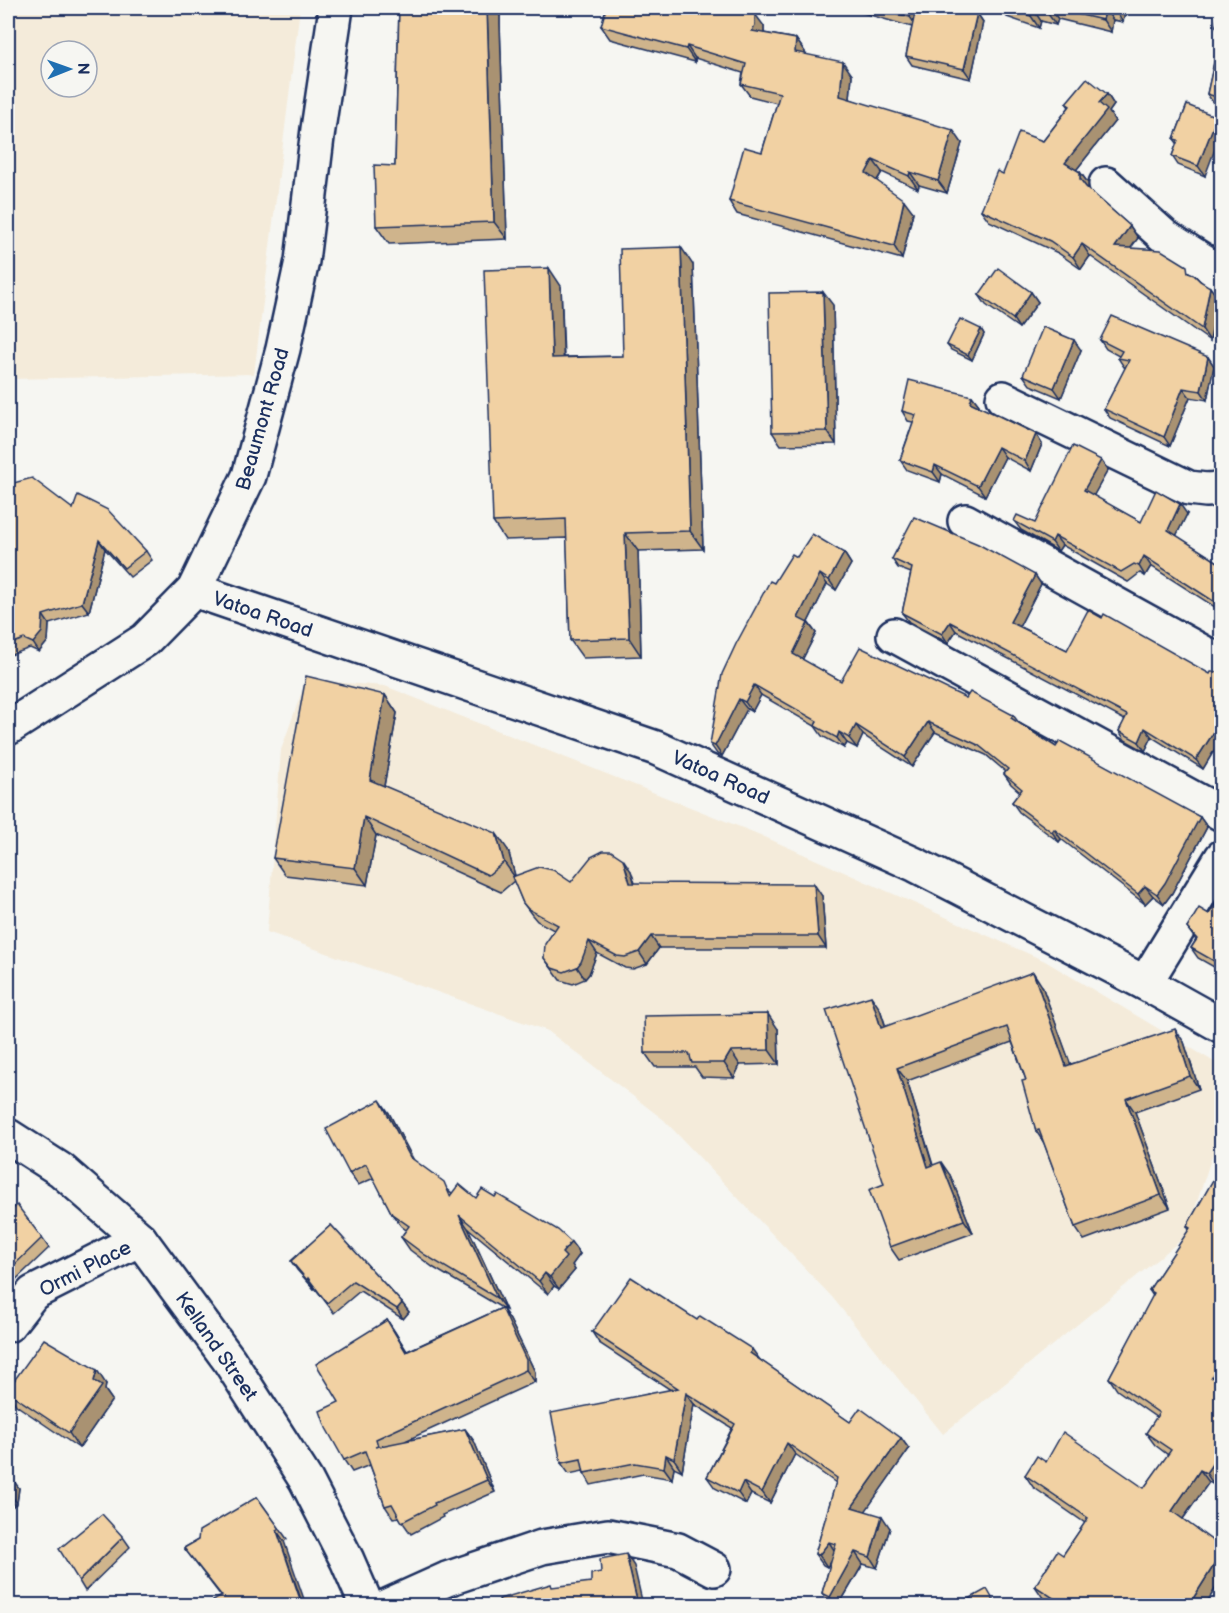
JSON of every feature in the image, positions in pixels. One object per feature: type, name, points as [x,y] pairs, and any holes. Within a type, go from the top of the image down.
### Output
[{"type":"street","name":"Beaumont Road","points":[[8,728],[145,640],[194,590],[249,476],[283,349],[302,261],[336,8]]},
{"type":"street","points":[[1106,184],[1164,237],[1207,263],[1221,280]]},
{"type":"street","points":[[1003,398],[1189,488],[1221,489]]},
{"type":"street","points":[[965,521],[1221,663]]},
{"type":"street","name":"Vatoa Road","points":[[194,590],[656,748],[915,865],[1145,983],[1221,1026]]},
{"type":"street","points":[[894,635],[1221,814]]},
{"type":"street","points":[[1145,983],[1221,857]]},
{"type":"street","name":"Kelland Street","points":[[8,1136],[61,1170],[140,1239],[229,1360],[306,1480],[367,1605]]},
{"type":"street","name":"Ormi Place","points":[[8,1324],[33,1293],[140,1239]]},
{"type":"street","points":[[387,1605],[447,1579],[542,1547],[608,1536],[678,1550],[714,1569]]},
{"type":"shaded area","points":[[8,8],[300,8],[254,374],[8,379]]},
{"type":"shaded area","points":[[306,680],[385,686],[758,834],[1045,961],[1221,1066],[1221,1128],[1186,1236],[943,1434],[832,1297],[664,1120],[548,1031],[267,932],[281,750]]},
{"type":"building","points":[[399,8],[487,8],[494,222],[376,226],[374,165],[395,166]]},
{"type":"building","points":[[606,8],[724,8],[755,14],[755,25],[752,31],[796,39],[795,52],[843,62],[840,96],[953,130],[938,181],[910,172],[909,176],[873,160],[866,173],[904,200],[894,246],[729,201],[744,147],[762,152],[780,93],[741,84],[746,64],[687,46],[686,49],[601,26]]},
{"type":"building","points":[[877,8],[913,8],[910,17]]},
{"type":"building","points":[[916,8],[953,8],[977,13],[964,69],[906,56]]},
{"type":"building","points":[[1004,8],[1050,8],[1048,14],[1033,9],[1031,16]]},
{"type":"building","points":[[1051,8],[1115,8],[1115,11],[1105,9],[1103,20]]},
{"type":"building","points":[[1221,8],[1221,30],[1216,26]]},
{"type":"building","points":[[1221,30],[1221,94],[1220,98],[1207,94]]},
{"type":"building","points":[[1087,78],[1107,94],[1099,103],[1107,110],[1065,163],[1080,172],[1080,179],[1086,187],[1130,226],[1115,247],[1161,250],[1187,266],[1188,273],[1210,287],[1202,329],[1082,244],[1073,257],[1050,241],[981,210],[997,171],[1003,174],[1019,132],[1043,141],[1070,106],[1066,103]]},
{"type":"building","points":[[1187,105],[1217,117],[1198,166],[1172,156],[1178,140],[1174,139]]},
{"type":"building","points":[[681,247],[690,531],[625,533],[629,638],[570,640],[566,519],[493,522],[484,270],[549,268],[552,358],[623,356],[620,249]]},
{"type":"building","points":[[998,268],[1031,292],[1013,319],[979,295]]},
{"type":"building","points":[[823,292],[827,431],[772,432],[769,293]]},
{"type":"building","points":[[1112,316],[1208,357],[1201,391],[1183,388],[1164,437],[1104,409],[1129,360],[1118,358],[1122,351],[1100,340]]},
{"type":"building","points":[[960,319],[981,329],[968,355],[947,345]]},
{"type":"building","points":[[1043,327],[1074,340],[1054,388],[1023,375]]},
{"type":"building","points":[[909,380],[972,396],[970,402],[1036,434],[1025,461],[998,447],[978,486],[935,465],[933,472],[900,460],[916,415],[902,411]]},
{"type":"building","points":[[1073,446],[1101,460],[1084,490],[1141,522],[1156,490],[1180,504],[1168,530],[1221,564],[1221,606],[1144,556],[1139,566],[1134,564],[1121,572],[1055,536],[1052,542],[1014,521],[1017,515],[1035,523]]},
{"type":"building","points":[[32,478],[73,509],[78,495],[108,510],[146,551],[124,568],[99,540],[82,603],[43,615],[42,632],[33,643],[24,639],[8,645],[8,483]]},
{"type":"building","points":[[914,517],[978,544],[1035,575],[1010,622],[1067,650],[1088,610],[1102,618],[1104,614],[1210,674],[1221,672],[1221,728],[1217,727],[1196,760],[1145,728],[1139,742],[1119,731],[1127,715],[950,622],[942,634],[902,613],[912,568],[892,559]]},
{"type":"building","points":[[812,534],[844,553],[829,580],[820,574],[798,618],[808,623],[793,654],[841,681],[860,647],[966,698],[970,692],[1013,715],[1011,718],[1056,747],[1060,741],[1200,817],[1157,894],[1145,886],[1138,894],[1054,829],[1052,832],[1012,802],[1022,789],[1004,774],[1008,769],[978,745],[928,722],[905,757],[856,725],[849,738],[839,732],[837,738],[815,726],[817,721],[754,685],[745,702],[739,699],[715,746],[710,744],[722,674],[736,644],[770,581],[774,583],[792,554],[797,557]]},
{"type":"building","points":[[306,676],[385,695],[370,780],[496,833],[504,862],[488,875],[364,817],[355,868],[273,858]]},
{"type":"building","points":[[603,851],[611,851],[623,859],[630,883],[814,884],[818,936],[651,936],[639,952],[625,957],[617,956],[589,941],[577,967],[564,972],[552,968],[544,958],[545,944],[558,925],[528,909],[512,877],[539,867],[553,870],[571,882],[591,857]]},
{"type":"building","points":[[1221,896],[1221,965],[1191,948],[1197,939],[1187,928],[1199,908],[1209,914]]},
{"type":"building","points":[[1033,972],[1066,1066],[1175,1029],[1190,1076],[1126,1099],[1161,1195],[1075,1227],[1039,1130],[1036,1131],[1022,1081],[1026,1080],[1007,1027],[897,1068],[928,1167],[941,1162],[964,1220],[890,1247],[869,1190],[884,1184],[826,1010],[871,996],[881,1028]]},
{"type":"building","points":[[768,1014],[769,1050],[731,1051],[724,1063],[692,1063],[689,1053],[645,1053],[644,1016]]},
{"type":"building","points":[[380,1100],[410,1157],[444,1182],[450,1196],[459,1184],[476,1198],[482,1189],[495,1197],[497,1194],[558,1230],[571,1242],[562,1253],[566,1257],[550,1277],[545,1273],[539,1281],[459,1215],[497,1298],[425,1255],[401,1237],[409,1226],[392,1214],[366,1164],[349,1173],[326,1129]]},
{"type":"building","points":[[1221,1166],[1221,1359],[1211,1378],[1221,1371],[1221,1451],[1206,1473],[1200,1470],[1172,1511],[1221,1547],[1221,1554],[1189,1605],[1064,1605],[1035,1586],[1057,1551],[1063,1555],[1088,1518],[1025,1475],[1037,1456],[1046,1462],[1063,1432],[1144,1488],[1171,1450],[1146,1433],[1159,1413],[1109,1378],[1154,1293],[1149,1290],[1190,1228],[1187,1226]]},
{"type":"building","points":[[17,1205],[42,1238],[8,1271],[8,1214]]},
{"type":"building","points":[[331,1225],[402,1303],[397,1309],[353,1281],[327,1303],[308,1278],[307,1280],[291,1261]]},
{"type":"building","points":[[631,1277],[697,1320],[700,1316],[752,1349],[750,1353],[850,1422],[860,1408],[901,1438],[852,1507],[882,1516],[870,1557],[855,1552],[830,1597],[822,1593],[836,1544],[829,1542],[819,1555],[815,1554],[837,1478],[787,1443],[762,1492],[743,1482],[738,1493],[707,1477],[735,1424],[686,1393],[674,1459],[666,1455],[664,1468],[635,1463],[584,1473],[581,1459],[561,1463],[551,1413],[678,1388],[592,1332]]},
{"type":"building","points":[[502,1308],[526,1360],[526,1370],[376,1439],[378,1446],[375,1447],[465,1429],[487,1480],[434,1503],[435,1505],[402,1522],[392,1504],[385,1506],[365,1451],[344,1460],[326,1428],[320,1411],[339,1402],[316,1364],[387,1320],[406,1352]]},
{"type":"building","points":[[44,1339],[97,1370],[94,1381],[102,1386],[69,1433],[8,1392]]},
{"type":"building","points":[[8,1475],[13,1480],[8,1497]]},
{"type":"building","points":[[257,1497],[280,1529],[277,1531],[302,1605],[212,1605],[211,1602],[222,1596],[184,1548],[198,1540],[199,1531]]},
{"type":"building","points":[[102,1514],[123,1537],[79,1581],[59,1549]]},
{"type":"building","points":[[626,1554],[638,1605],[501,1605],[499,1599],[551,1584],[552,1587],[591,1582],[591,1574],[601,1572],[600,1559]]},
{"type":"building","points":[[987,1589],[996,1605],[970,1605],[967,1600]]}]
